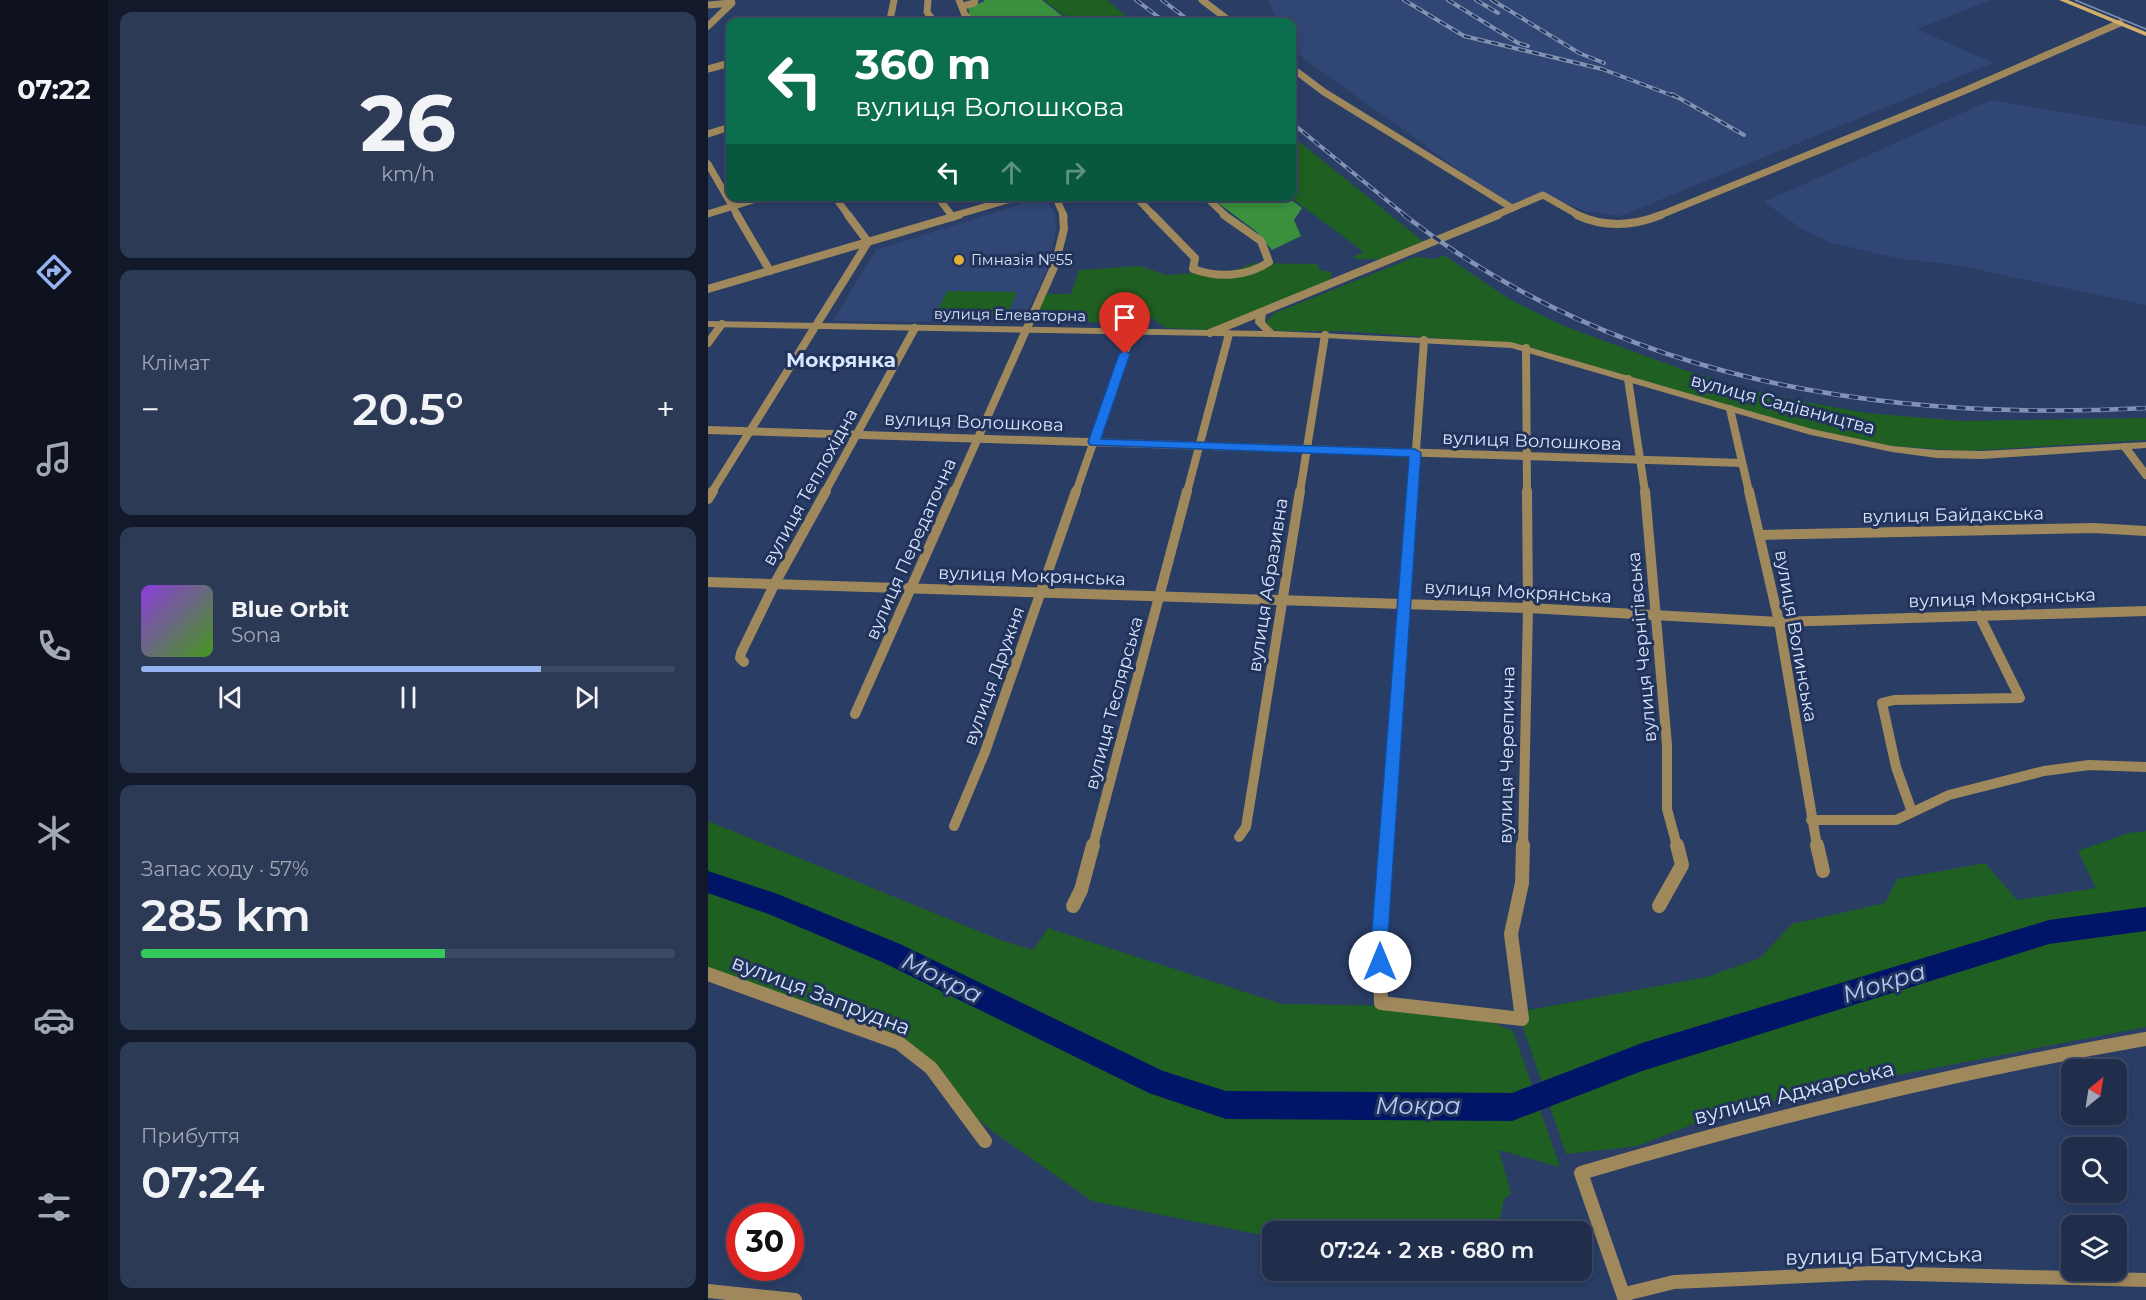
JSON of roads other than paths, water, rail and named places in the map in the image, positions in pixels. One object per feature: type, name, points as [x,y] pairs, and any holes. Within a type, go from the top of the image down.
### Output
[{"type":"main road","points":[[2062,0],[2146,34]]},
{"type":"street","points":[[891,18],[894,0]]},
{"type":"street","points":[[928,0],[927,12],[931,18]]},
{"type":"street","points":[[959,0],[968,18]]},
{"type":"street","points":[[963,6],[974,3],[975,0]]},
{"type":"street","points":[[1202,0],[1226,18]]},
{"type":"street","points":[[708,5],[732,2]]},
{"type":"street","points":[[708,26],[732,2]]},
{"type":"street","points":[[1210,333],[1543,195],[1583,220],[1601,224],[1643,222],[1964,91],[2120,23]]},
{"type":"street","points":[[708,69],[726,64]]},
{"type":"street","points":[[1296,71],[1324,93],[1512,208]]},
{"type":"street","points":[[708,134],[726,128]]},
{"type":"street","points":[[708,164],[726,196]]},
{"type":"street","points":[[729,201],[770,271]]},
{"type":"street","points":[[708,214],[749,201]]},
{"type":"street","points":[[838,201],[868,242]]},
{"type":"street","points":[[941,201],[952,217]]},
{"type":"street","points":[[708,289],[1005,201]]},
{"type":"street","name":"вулиця Передаточна","points":[[855,714],[912,589],[1024,330],[1055,265],[1062,238],[1064,211],[1058,201]]},
{"type":"street","points":[[1140,201],[1195,258],[1193,269],[1212,275],[1228,275],[1263,267],[1269,262],[1268,256],[1255,237],[1219,211],[1210,201]]},
{"type":"street","points":[[708,499],[868,242]]},
{"type":"street","points":[[1261,313],[1260,323],[1272,334]]},
{"type":"street","name":"вулиця Елеваторна","points":[[708,324],[1325,335],[1511,345],[1526,348]]},
{"type":"street","points":[[708,343],[722,324]]},
{"type":"street","name":"вулиця Теплохідна","points":[[744,662],[740,658],[741,653],[774,585],[915,328]]},
{"type":"street","name":"вулиця Дружня","points":[[954,826],[985,752],[1132,332]]},
{"type":"street","name":"вулиця Теслярська","points":[[1073,906],[1081,890],[1229,334]]},
{"type":"street","name":"вулиця Абразивна","points":[[1239,837],[1246,827],[1325,335]]},
{"type":"street","points":[[1404,604],[1424,340]]},
{"type":"street","name":"вулиця Садівництва","points":[[1526,348],[1731,409],[1853,442],[1937,454],[1982,455],[2146,445]]},
{"type":"street","name":"вулиця Черепична","points":[[1404,604],[1379,941],[1381,1004],[1522,1020],[1511,934],[1522,883],[1528,608],[1526,348]]},
{"type":"street","name":"вулиця Чернігівська","points":[[1628,379],[1642,462],[1667,745],[1668,809],[1682,866],[1659,906]]},
{"type":"street","name":"вулиця Волинська","points":[[1731,409],[1779,622],[1811,819],[1823,870]]},
{"type":"street","name":"вулиця Волошкова","points":[[708,430],[978,437],[1642,462],[1742,463]]},
{"type":"street","points":[[2125,447],[2146,475]]},
{"type":"street","name":"вулиця Байдакська","points":[[1760,535],[2094,528],[2146,531]]},
{"type":"street","name":"вулиця Мокрянська","points":[[708,582],[1528,608],[1779,622],[2145,612]]},
{"type":"street","points":[[1912,812],[1896,767],[1882,703],[1894,700],[2020,698],[1979,615]]},
{"type":"street","points":[[1811,819],[1896,820],[1949,795],[2044,771],[2089,765],[2146,767]]},
{"type":"street","name":"вулиця Запрудна","points":[[708,974],[898,1042],[932,1068],[985,1141]]},
{"type":"street","name":"вулиця Аджарська","points":[[1625,1297],[1581,1173],[1794,1112],[2064,1052],[2146,1039]]},
{"type":"street","name":"вулиця Батумська","points":[[1625,1297],[1674,1282],[1873,1273],[2146,1280]]},
{"type":"street","points":[[708,1291],[795,1300]]},
{"type":"waterway","name":"Мокра","points":[[708,882],[775,905],[891,953],[1159,1083],[1226,1105],[1512,1107],[1642,1057],[2049,932],[2146,919]]},
{"type":"tram line","points":[[2075,0],[2146,29]]},
{"type":"railway","points":[[1136,0],[1160,18]]},
{"type":"railway","points":[[1162,0],[1186,18]]},
{"type":"railway","points":[[1404,0],[1464,36],[1602,69],[1679,98]]},
{"type":"railway","points":[[1448,0],[1518,43],[1528,46]]},
{"type":"railway","points":[[1476,0],[1498,13]]},
{"type":"railway","points":[[1492,0],[1579,53],[1604,63]]},
{"type":"railway","points":[[1672,94],[1744,135]]},
{"type":"railway","points":[[1296,126],[1406,216]]},
{"type":"railway","points":[[1404,215],[1487,272],[1573,317],[1663,353],[1756,379],[1851,397],[1948,407],[2047,411],[2146,408]]},
{"type":"place","name":"Гімназія №55","points":[[959,260]]},
{"type":"district","name":"Мокрянка","points":[[841,360]]}]
